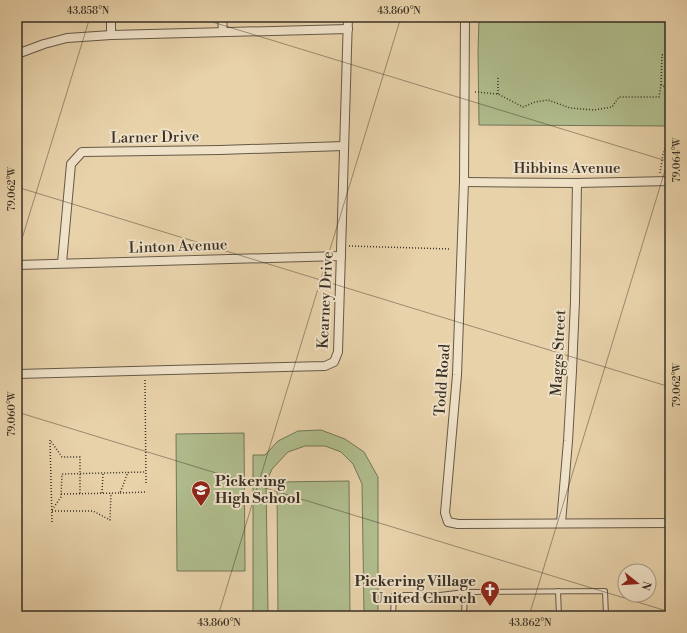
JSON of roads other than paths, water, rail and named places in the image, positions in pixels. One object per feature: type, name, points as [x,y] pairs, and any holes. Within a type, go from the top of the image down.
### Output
[{"type":"street","points":[[110,17],[111,35]]},
{"type":"street","points":[[222,17],[223,32]]},
{"type":"street","name":"Kearney Drive","points":[[17,374],[325,366],[334,362],[338,352],[348,17]]},
{"type":"street","name":"Todd Road","points":[[465,17],[464,182],[457,375],[445,513],[448,522],[458,524],[670,523]]},
{"type":"street","points":[[17,54],[44,44],[67,38],[111,35],[348,29]]},
{"type":"street","name":"Larner Drive","points":[[62,264],[71,164],[82,152],[242,150],[344,146]]},
{"type":"street","name":"Hibbins Avenue","points":[[464,182],[577,183],[670,181]]},
{"type":"street","name":"Maggs Street","points":[[561,523],[572,371],[577,183]]},
{"type":"street","name":"Linton Avenue","points":[[17,265],[341,256]]},
{"type":"lane","points":[[558,591],[559,616]]},
{"type":"lane","points":[[393,616],[394,595],[440,595],[465,592],[558,591],[605,591],[606,616]]},
{"type":"lane","points":[[464,616],[465,592]]},
{"type":"place","name":"Pickering High School","points":[[201,507]]},
{"type":"place","name":"Pickering Village United Church","points":[[490,607]]}]
